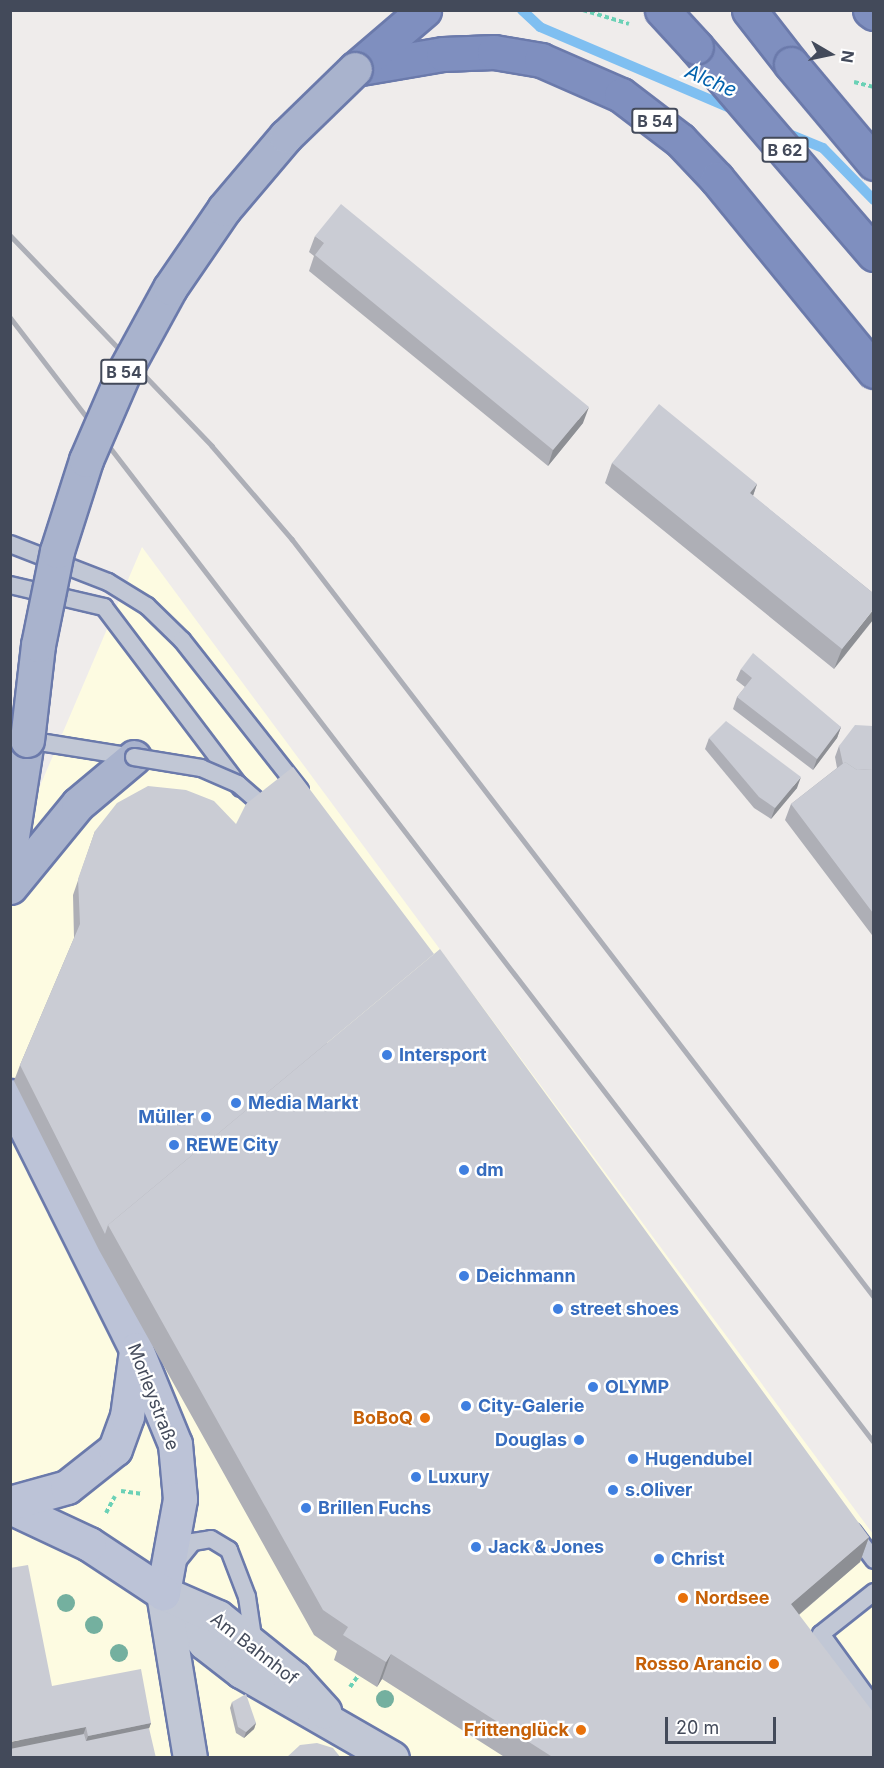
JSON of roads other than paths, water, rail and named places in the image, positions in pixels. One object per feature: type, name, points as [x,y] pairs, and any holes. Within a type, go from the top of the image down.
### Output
[{"type":"highway","name":"B 54","points":[[355,69],[424,10]]},
{"type":"highway","name":"B 62","points":[[662,10],[873,254]]},
{"type":"highway","points":[[749,10],[873,163]]},
{"type":"highway","name":"B 54","points":[[355,69],[443,54],[494,52],[541,60],[621,95],[680,140],[717,179],[873,371]]},
{"type":"main road","name":"B 54","points":[[10,849],[27,740],[38,645],[57,551],[86,460],[124,372],[170,288],[224,209],[286,136],[355,69]]},
{"type":"main road","points":[[10,887],[78,804],[134,757]]},
{"type":"street","name":"Morleystraße","points":[[10,1096],[136,1349],[175,1444],[180,1499],[163,1593],[190,1758]]},
{"type":"street","points":[[10,1505],[87,1476],[115,1449],[127,1416],[136,1349]]},
{"type":"street","points":[[10,1505],[89,1544],[163,1593]]},
{"type":"street","name":"Am Bahnhof","points":[[163,1593],[218,1617],[254,1645],[341,1725]]},
{"type":"street","name":"Am Bahnhof","points":[[163,1593],[204,1643],[241,1671],[282,1698],[341,1725],[392,1758]]},
{"type":"lane","points":[[10,544],[108,582],[147,606],[182,640],[312,807]]},
{"type":"lane","points":[[10,585],[104,607],[265,804]]},
{"type":"lane","points":[[27,740],[201,768],[238,784],[265,804]]},
{"type":"lane","points":[[265,804],[294,783]]},
{"type":"lane","points":[[842,1518],[873,1560]]},
{"type":"lane","points":[[163,1593],[178,1557],[193,1542],[211,1539],[229,1550],[247,1597],[254,1645]]},
{"type":"lane","points":[[873,1592],[821,1634],[873,1707]]},
{"type":"waterway","name":"Alche","points":[[522,10],[540,27],[737,111]]},
{"type":"waterway","name":"Alche","points":[[782,131],[823,148],[874,200]]},
{"type":"railway","points":[[10,235],[212,446],[292,539],[874,1297]]},
{"type":"railway","points":[[10,317],[874,1442]]},
{"type":"place","name":"Intersport","points":[[387,1055]]},
{"type":"place","name":"Media Markt","points":[[236,1103]]},
{"type":"place","name":"Müller","points":[[206,1117]]},
{"type":"place","name":"REWE City","points":[[174,1145]]},
{"type":"place","name":"dm","points":[[464,1170]]},
{"type":"place","name":"Deichmann","points":[[464,1276]]},
{"type":"place","name":"street shoes","points":[[558,1309]]},
{"type":"place","name":"OLYMP","points":[[593,1387]]},
{"type":"place","name":"City-Galerie","points":[[466,1406]]},
{"type":"place","name":"BoBoQ","points":[[425,1418]]},
{"type":"place","name":"Douglas","points":[[579,1440]]},
{"type":"place","name":"Hugendubel","points":[[633,1459]]},
{"type":"place","name":"Luxury","points":[[416,1477]]},
{"type":"place","name":"s.Oliver","points":[[613,1490]]},
{"type":"place","name":"Brillen Fuchs","points":[[306,1508]]},
{"type":"place","name":"Jack & Jones","points":[[476,1547]]},
{"type":"place","name":"Christ","points":[[659,1559]]},
{"type":"place","name":"Nordsee","points":[[683,1598]]},
{"type":"place","name":"Rosso Arancio","points":[[774,1664]]},
{"type":"place","name":"Frittenglück","points":[[581,1730]]}]
